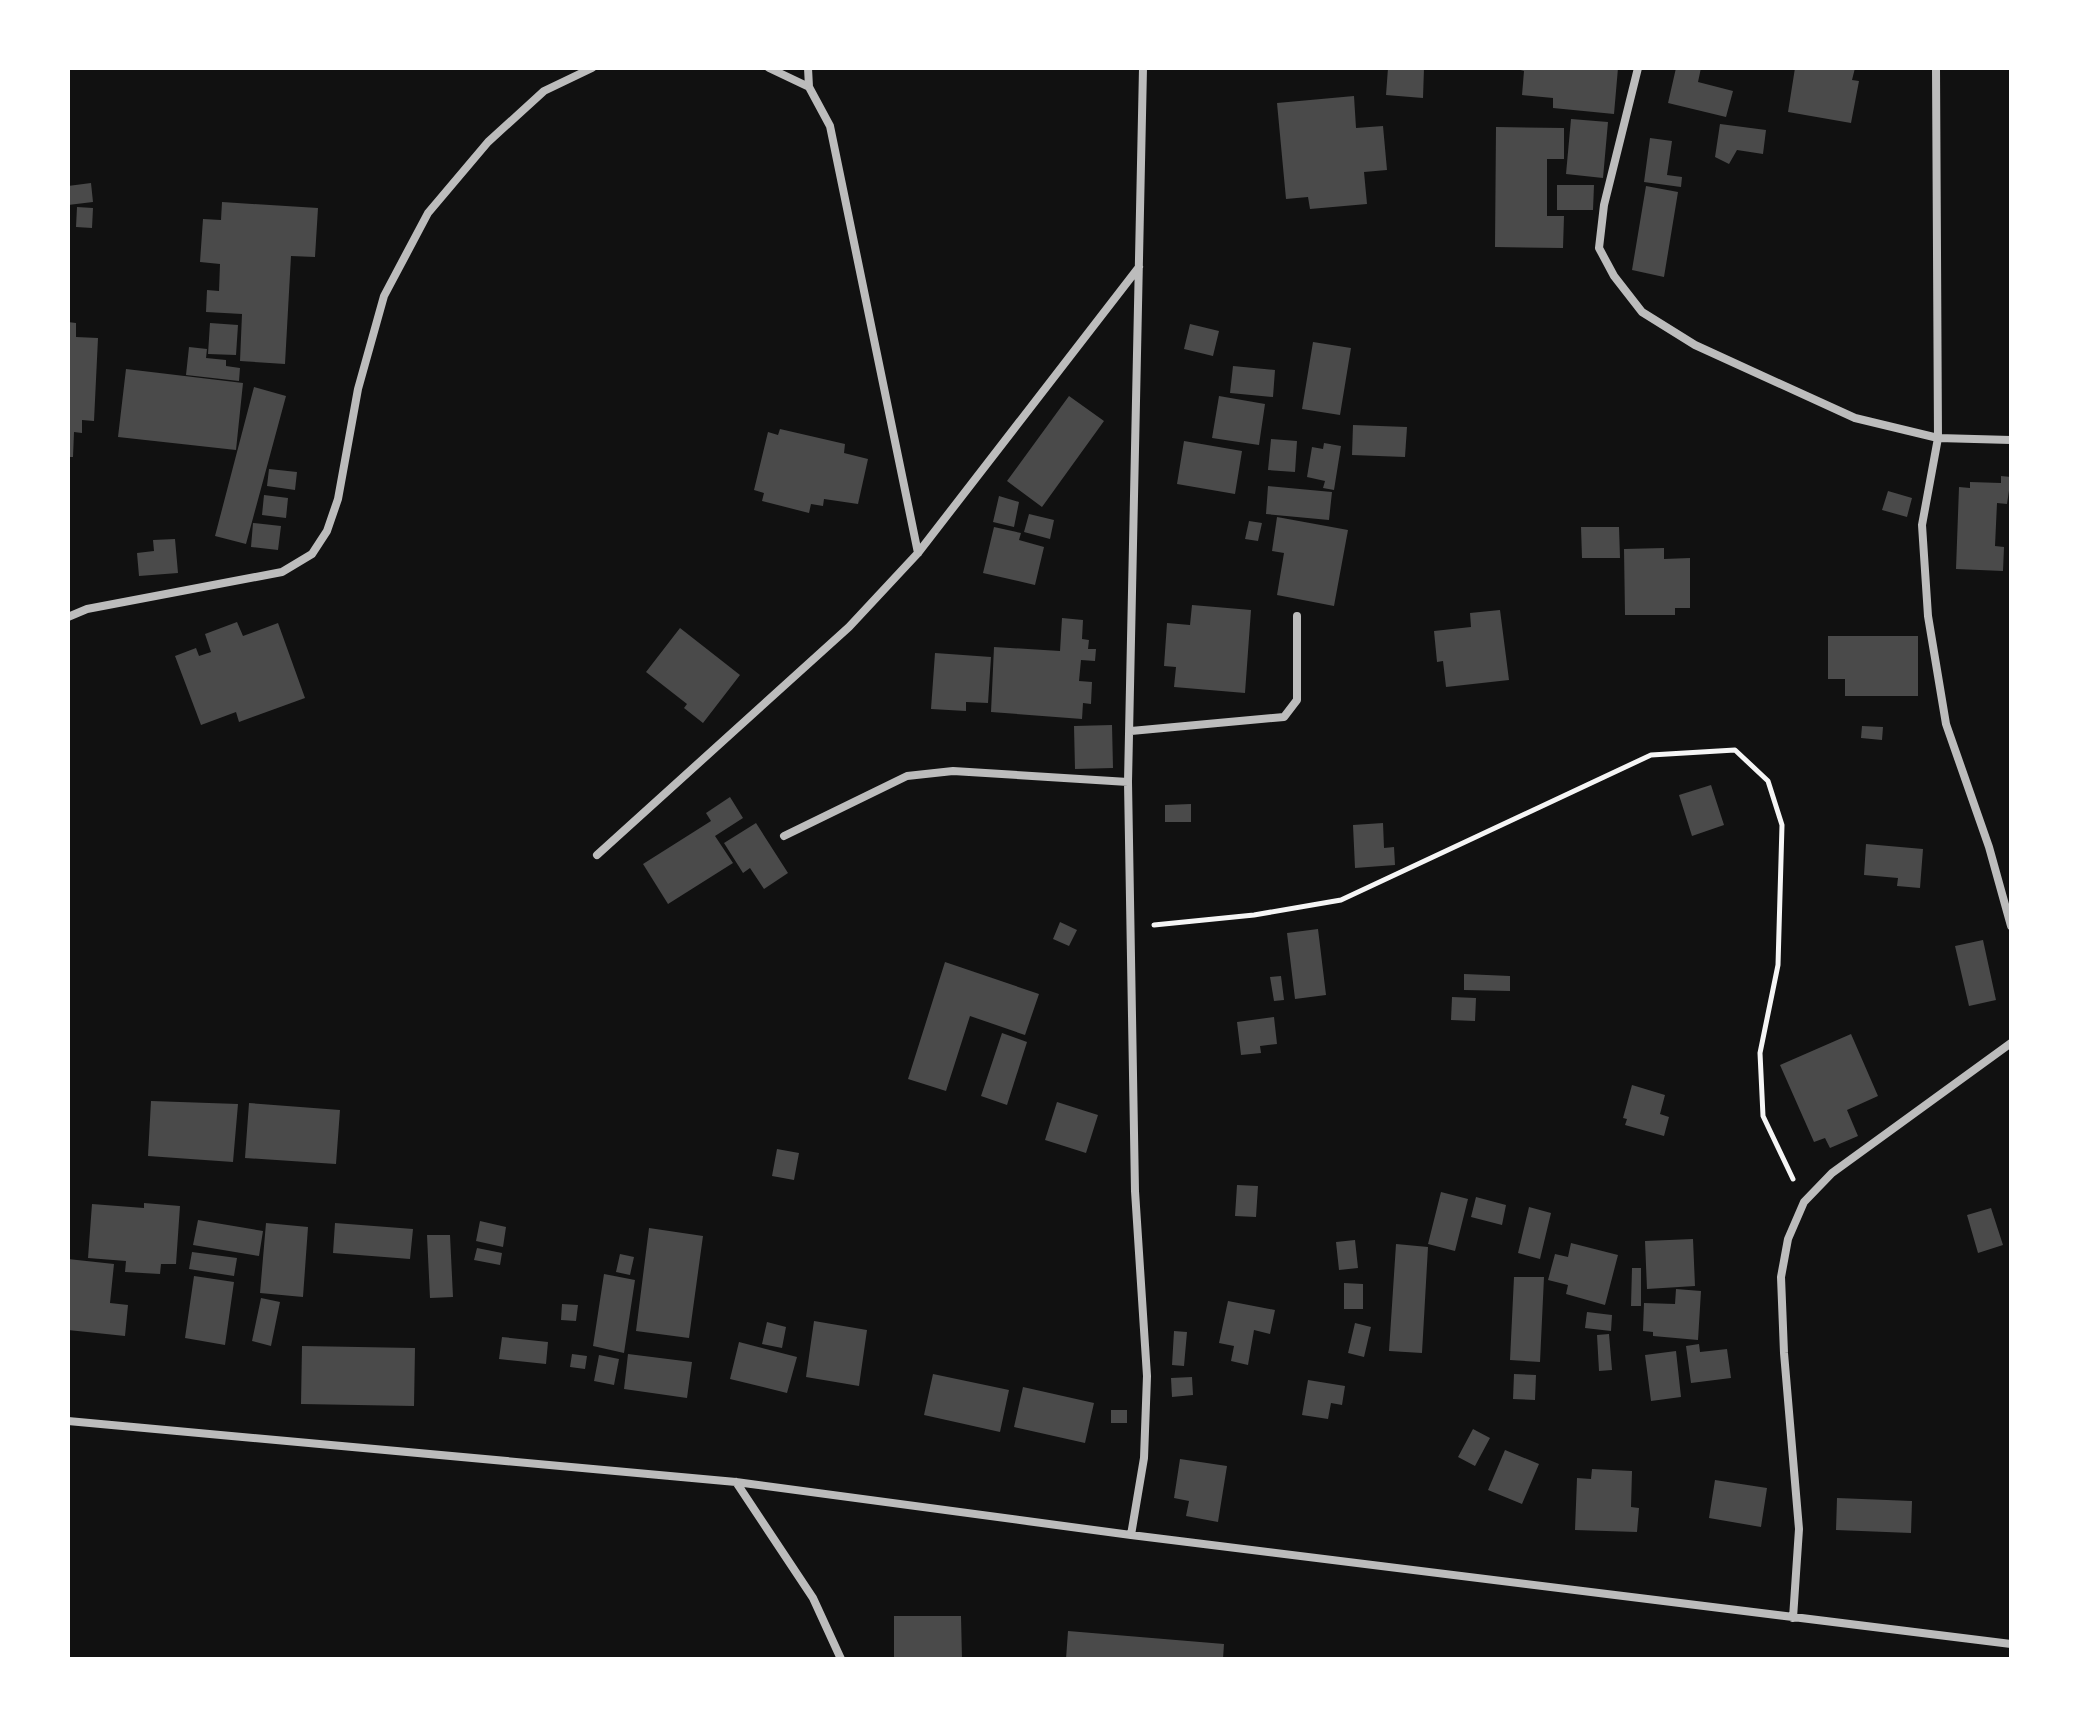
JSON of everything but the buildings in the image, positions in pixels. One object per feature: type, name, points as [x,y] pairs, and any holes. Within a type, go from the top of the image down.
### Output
[{"type":"street","points":[[68,617],[87,609],[282,572],[312,554],[327,531],[338,499],[358,389],[384,296],[428,213],[488,142],[544,91],[592,68]]},
{"type":"street","points":[[769,68],[809,87]]},
{"type":"street","points":[[808,68],[809,87],[830,126],[918,553]]},
{"type":"street","points":[[1131,1535],[1144,1458],[1147,1376],[1135,1191],[1128,782],[1143,68]]},
{"type":"street","points":[[1638,68],[1604,205],[1599,248],[1614,276],[1642,312],[1695,345],[1855,418],[1938,438],[2011,440]]},
{"type":"street","points":[[1936,68],[1938,438],[1922,525],[1928,616],[1946,724],[1989,847],[2011,926]]},
{"type":"street","points":[[597,855],[849,627],[918,553],[1140,266]]},
{"type":"street","points":[[1131,731],[1284,717],[1297,700],[1297,616]]},
{"type":"street","points":[[784,836],[907,776],[953,771],[1128,782]]},
{"type":"street","points":[[1793,1618],[1799,1529],[1784,1353],[1781,1277],[1788,1239],[1804,1202],[1832,1173],[2011,1043]]},
{"type":"street","points":[[68,1421],[736,1482],[1131,1535],[2011,1644]]},
{"type":"street","points":[[736,1482],[813,1598],[841,1659]]},
{"type":"path","points":[[1131,928],[1254,915],[1341,900],[1651,755],[1735,750],[1768,781],[1782,825],[1778,965],[1760,1053],[1763,1116],[1804,1202]]}]
